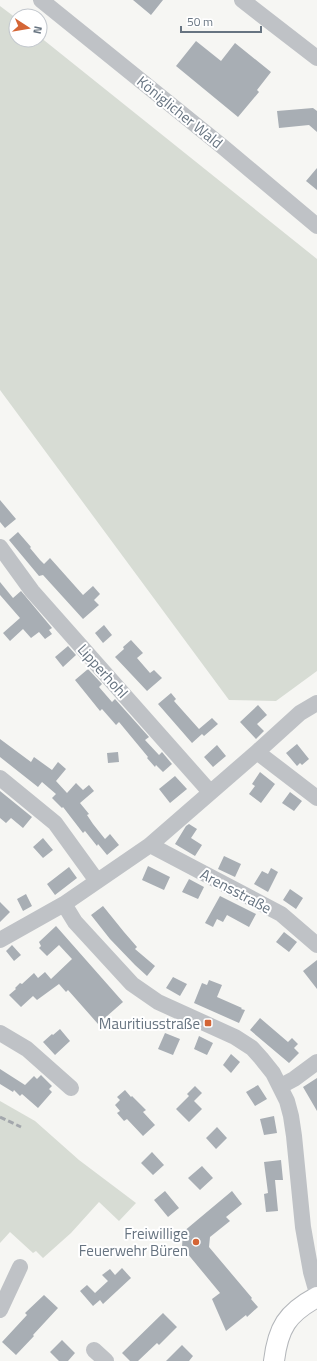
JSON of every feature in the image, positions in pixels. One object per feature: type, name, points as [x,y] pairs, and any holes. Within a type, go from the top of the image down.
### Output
[{"type":"main road","points":[[274,1361],[278,1338],[288,1319],[304,1304],[317,1297]]},
{"type":"street","name":"Königlicher Wald","points":[[41,0],[223,147],[317,226]]},
{"type":"street","points":[[242,0],[317,58]]},
{"type":"street","name":"Lipperhohl","points":[[0,547],[32,591],[210,792]]},
{"type":"street","points":[[0,940],[64,904],[150,845],[300,713],[317,703]]},
{"type":"street","points":[[257,752],[317,798]]},
{"type":"street","points":[[0,778],[55,823],[98,881]]},
{"type":"street","name":"Arensstraße","points":[[150,845],[281,914],[317,945]]},
{"type":"street","points":[[64,904],[75,922],[132,984],[158,1002],[235,1037],[252,1048],[262,1058],[281,1086],[291,1116],[303,1227],[311,1272],[317,1293]]},
{"type":"street","points":[[0,1033],[27,1049],[71,1088]]},
{"type":"street","points":[[281,1086],[294,1079],[317,1062]]},
{"type":"street","points":[[0,1310],[20,1267]]},
{"type":"shaded area","points":[[0,6],[8,12],[8,48],[48,48],[48,43],[317,259],[317,671],[276,701],[229,700],[0,390]]},
{"type":"shaded area","points":[[0,1101],[35,1121],[79,1160],[136,1203],[119,1221],[99,1202],[71,1233],[43,1258],[36,1251],[33,1253],[10,1232],[0,1243]]},
{"type":"building","points":[[133,0],[163,0],[151,15]]},
{"type":"building","points":[[196,41],[221,61],[235,43],[271,72],[257,90],[259,92],[238,117],[176,66]]},
{"type":"building","points":[[313,108],[317,111],[317,132],[309,125],[279,128],[277,111]]},
{"type":"building","points":[[317,168],[317,190],[306,181]]},
{"type":"building","points":[[0,500],[16,519],[5,528],[0,522]]},
{"type":"building","points":[[18,532],[44,564],[50,558],[83,595],[93,586],[100,594],[94,600],[99,605],[83,619],[43,575],[39,576],[9,540]]},
{"type":"building","points":[[0,582],[13,598],[21,591],[52,628],[49,630],[52,634],[45,639],[39,632],[31,638],[23,629],[10,641],[3,633],[20,618],[0,595]]},
{"type":"building","points":[[104,625],[112,635],[103,643],[95,633]]},
{"type":"building","points":[[131,640],[143,653],[137,658],[150,673],[154,670],[162,678],[147,691],[115,657]]},
{"type":"building","points":[[68,646],[76,655],[63,667],[55,657]]},
{"type":"building","points":[[88,669],[102,684],[99,687],[112,702],[115,699],[149,737],[145,740],[159,755],[162,752],[172,764],[163,772],[156,765],[155,767],[147,758],[148,757],[119,722],[116,725],[102,709],[100,711],[75,680]]},
{"type":"building","points":[[171,693],[176,699],[174,701],[199,729],[212,718],[218,724],[204,736],[202,734],[192,743],[158,704]]},
{"type":"building","points":[[258,705],[267,715],[257,724],[264,731],[256,739],[240,722]]},
{"type":"building","points":[[0,739],[31,762],[34,757],[52,770],[58,762],[66,769],[56,781],[67,793],[76,783],[83,790],[89,785],[94,791],[80,803],[89,814],[87,815],[93,824],[105,839],[110,834],[119,845],[107,855],[98,844],[97,846],[85,831],[83,833],[63,807],[62,808],[52,798],[56,794],[42,782],[38,787],[0,757]]},
{"type":"building","points":[[297,744],[309,759],[302,765],[300,763],[297,766],[286,753]]},
{"type":"building","points":[[217,745],[226,756],[213,767],[204,757]]},
{"type":"building","points":[[118,752],[119,762],[108,763],[107,753]]},
{"type":"building","points":[[260,772],[275,784],[261,803],[249,794],[255,786],[252,784]]},
{"type":"building","points":[[175,776],[187,789],[170,803],[159,789]]},
{"type":"building","points":[[0,791],[32,817],[23,828],[11,818],[6,823],[0,818]]},
{"type":"building","points":[[290,792],[302,801],[294,811],[282,803]]},
{"type":"building","points":[[189,824],[197,829],[191,838],[202,845],[195,856],[175,844],[186,826]]},
{"type":"building","points":[[43,838],[53,850],[43,858],[33,847]]},
{"type":"building","points":[[224,856],[241,864],[235,877],[218,869]]},
{"type":"building","points":[[148,866],[170,877],[164,890],[142,880]]},
{"type":"building","points":[[69,867],[77,878],[55,895],[47,884]]},
{"type":"building","points":[[271,868],[278,872],[268,892],[254,884],[262,871],[268,874]]},
{"type":"building","points":[[189,879],[204,887],[198,899],[182,892]]},
{"type":"building","points":[[290,889],[303,898],[296,909],[283,900]]},
{"type":"building","points":[[26,894],[32,906],[23,911],[17,899]]},
{"type":"building","points":[[220,896],[256,914],[249,927],[227,915],[223,922],[217,919],[213,927],[205,923]]},
{"type":"building","points":[[0,902],[10,912],[0,922]]},
{"type":"building","points":[[103,906],[137,947],[135,949],[155,966],[147,976],[110,939],[91,915]]},
{"type":"building","points":[[56,926],[123,1002],[98,1024],[68,990],[66,992],[59,984],[37,1000],[33,996],[21,1007],[9,995],[20,983],[22,984],[34,973],[38,978],[45,972],[51,979],[72,959],[59,945],[47,956],[39,948],[41,946],[39,942]]},
{"type":"building","points":[[284,932],[297,942],[289,952],[276,942]]},
{"type":"building","points":[[12,945],[21,955],[14,961],[6,951]]},
{"type":"building","points":[[317,960],[317,989],[303,971]]},
{"type":"building","points":[[173,977],[187,984],[180,996],[166,988]]},
{"type":"building","points":[[209,980],[222,985],[217,997],[245,1010],[239,1023],[194,1003],[202,983],[207,985]]},
{"type":"building","points":[[260,1018],[288,1042],[292,1038],[298,1044],[294,1048],[299,1053],[289,1063],[250,1030]]},
{"type":"building","points":[[60,1029],[70,1041],[55,1055],[43,1042]]},
{"type":"building","points":[[165,1033],[180,1039],[173,1055],[158,1049]]},
{"type":"building","points":[[199,1036],[213,1043],[207,1055],[194,1049]]},
{"type":"building","points":[[231,1054],[240,1062],[231,1073],[223,1065]]},
{"type":"building","points":[[0,1069],[25,1085],[34,1076],[37,1079],[41,1075],[52,1086],[49,1089],[52,1092],[38,1108],[22,1094],[20,1096],[14,1090],[13,1092],[0,1084]]},
{"type":"building","points":[[317,1078],[317,1111],[303,1087]]},
{"type":"building","points":[[258,1085],[267,1099],[255,1106],[246,1092]]},
{"type":"building","points":[[195,1086],[202,1093],[194,1101],[202,1109],[189,1122],[176,1109],[189,1096],[187,1094]]},
{"type":"building","points":[[125,1090],[146,1110],[143,1112],[155,1125],[143,1136],[127,1119],[124,1121],[117,1113],[120,1111],[115,1105],[120,1100],[117,1097]]},
{"type":"building","points":[[274,1116],[277,1133],[264,1135],[260,1119]]},
{"type":"building","points":[[217,1127],[227,1138],[216,1149],[206,1138]]},
{"type":"building","points":[[152,1152],[164,1165],[153,1175],[141,1163]]},
{"type":"building","points":[[281,1160],[283,1180],[275,1180],[278,1211],[266,1212],[264,1194],[268,1193],[264,1162]]},
{"type":"building","points":[[202,1166],[213,1178],[200,1190],[188,1178]]},
{"type":"building","points":[[165,1191],[179,1208],[168,1217],[154,1200]]},
{"type":"building","name":"Freiwillige Feuerwehr Büren","points":[[232,1191],[242,1204],[226,1217],[230,1221],[210,1237],[209,1247],[258,1307],[247,1317],[246,1315],[226,1331],[212,1299],[220,1293],[182,1247],[183,1232]]},
{"type":"building","points":[[122,1268],[131,1278],[103,1304],[100,1300],[93,1306],[80,1291],[87,1285],[95,1293],[108,1281],[102,1275],[110,1269],[115,1275]]},
{"type":"building","points":[[44,1295],[58,1308],[16,1355],[2,1342],[27,1315],[25,1313]]},
{"type":"building","points":[[163,1313],[177,1327],[159,1345],[157,1343],[138,1361],[130,1361],[122,1353]]},
{"type":"building","points":[[62,1340],[75,1353],[68,1361],[59,1361],[50,1352]]},
{"type":"building","points":[[182,1345],[193,1356],[189,1361],[166,1361]]},
{"type":"railway","points":[[0,1117],[21,1127]]},
{"type":"place","name":"Mauritiusstraße","points":[[208,1023]]},
{"type":"place","name":"Freiwillige Feuerwehr Büren","points":[[196,1242]]}]
